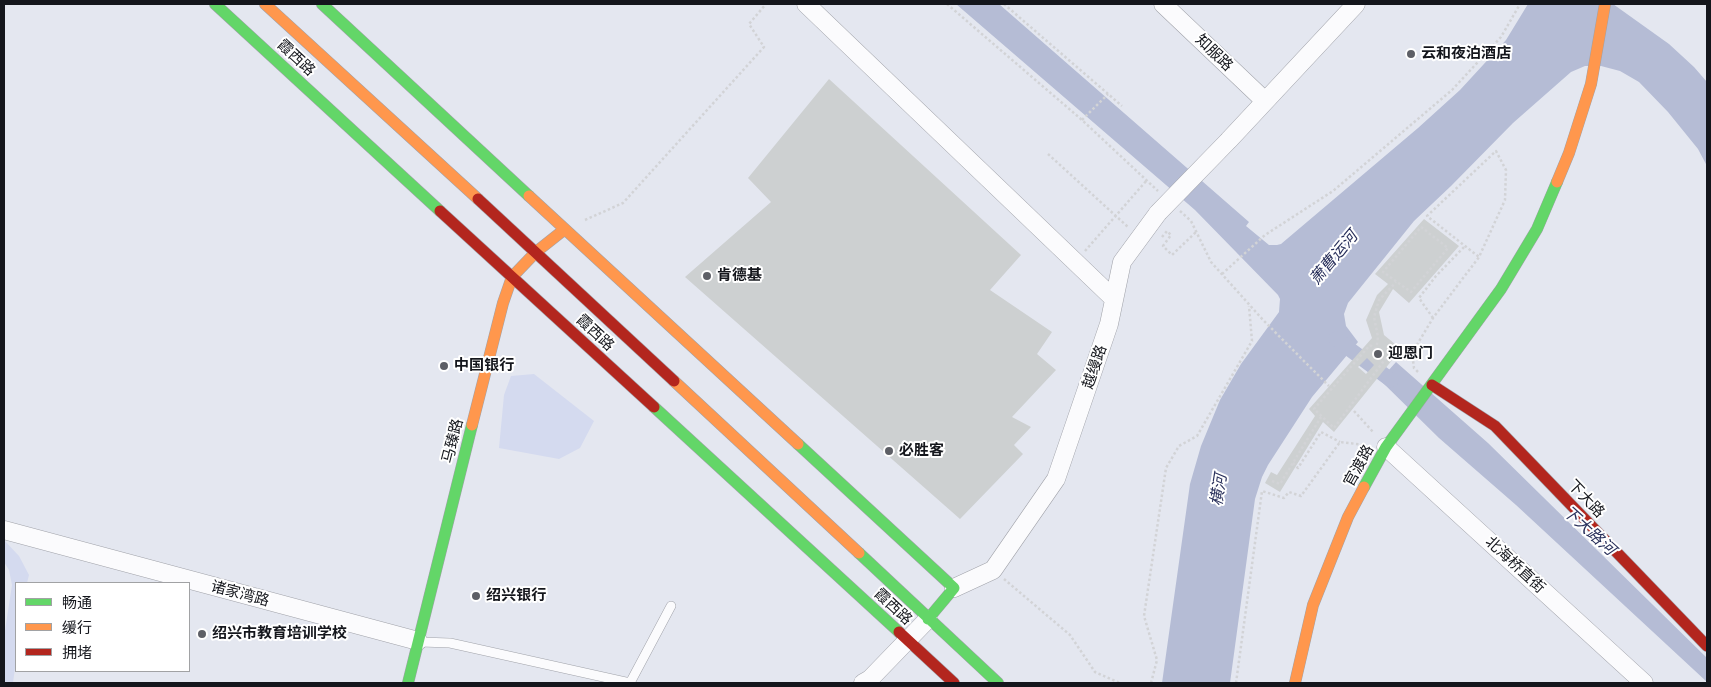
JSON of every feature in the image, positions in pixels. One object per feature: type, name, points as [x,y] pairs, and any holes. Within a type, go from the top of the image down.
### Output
[{"type":"main road","name":"霞西路","points":[[215,4],[954,683]]},
{"type":"main road","name":"霞西路","points":[[265,4],[536,252],[998,683]]},
{"type":"main road","points":[[322,4],[954,588],[928,618]]},
{"type":"main road","name":"官渡路","points":[[1295,683],[1313,605],[1348,517],[1386,447],[1501,289],[1536,229],[1569,153],[1591,84],[1605,4]]},
{"type":"main road","name":"马臻路","points":[[408,683],[500,313],[512,277],[536,252],[565,229]]},
{"type":"main road","name":"下大路","points":[[1432,385],[1494,426],[1707,646]]},
{"type":"street","points":[[806,4],[1114,300]]},
{"type":"street","name":"知服路","points":[[1163,4],[1265,102]]},
{"type":"street","name":"越缦路","points":[[993,570],[1056,480],[1109,324],[1122,262],[1158,213],[1356,4]]},
{"type":"street","name":"北海桥直街","points":[[1386,447],[1644,683]]},
{"type":"street","name":"诸家湾路","points":[[4,530],[418,642]]},
{"type":"street","points":[[954,588],[993,570]]},
{"type":"street","points":[[863,683],[928,618]]},
{"type":"lane","points":[[418,642],[450,643],[630,683],[671,606]]},
{"type":"path","points":[[565,229],[623,203],[764,47],[749,24],[766,4]]},
{"type":"path","points":[[947,4],[1082,120],[1160,192]]},
{"type":"path","points":[[1004,4],[1122,106]]},
{"type":"path","points":[[1222,274],[1265,235],[1333,192],[1452,90],[1501,37],[1520,4]]},
{"type":"path","points":[[1082,120],[1108,94]]},
{"type":"path","points":[[1432,385],[1414,368],[1412,353],[1433,318],[1479,256],[1505,200],[1506,170],[1496,151],[1426,216],[1479,256]]},
{"type":"path","points":[[1048,154],[1117,215]]},
{"type":"path","points":[[1076,262],[1147,180]]},
{"type":"path","points":[[1179,210],[1191,222],[1211,262],[1264,322],[1329,386]]},
{"type":"path","points":[[1421,228],[1448,248],[1411,292],[1396,282],[1383,272],[1421,228]]},
{"type":"path","points":[[1140,236],[1152,248],[1167,231],[1171,235],[1163,246],[1172,255],[1196,232]]},
{"type":"path","points":[[1433,318],[1419,298],[1436,276],[1465,246]]},
{"type":"path","points":[[1429,270],[1436,276]]},
{"type":"path","points":[[1376,350],[1378,337],[1374,317],[1379,300],[1396,282]]},
{"type":"path","points":[[1151,683],[1157,660],[1144,616],[1166,468],[1179,446],[1197,436],[1252,341],[1248,304]]},
{"type":"path","points":[[1370,346],[1386,358],[1334,428],[1321,417],[1314,409],[1370,346]]},
{"type":"path","points":[[1354,411],[1386,447]]},
{"type":"path","points":[[1272,481],[1280,484],[1321,417]]},
{"type":"path","points":[[1293,463],[1298,468],[1321,432],[1340,442],[1386,447]]},
{"type":"path","points":[[1236,683],[1262,491],[1284,498],[1289,492],[1301,496],[1340,442]]},
{"type":"path","points":[[993,570],[1070,635],[1095,672],[1120,683]]},
{"type":"shaded area","points":[[534,374],[594,421],[580,448],[559,459],[499,448],[504,395],[511,376]]},
{"type":"shaded area","points":[[4,540],[19,556],[29,575],[27,582],[15,582],[15,668],[13,683],[4,683],[4,637],[12,585],[9,570],[4,562]]},
{"type":"water","points":[[956,4],[999,4],[1249,222],[1246,226],[1269,245],[1281,244],[1460,90],[1506,40],[1528,4],[1613,4],[1669,44],[1707,82],[1707,166],[1698,149],[1668,112],[1639,82],[1620,71],[1601,66],[1585,66],[1571,72],[1513,123],[1414,221],[1348,303],[1344,314],[1346,326],[1358,342],[1312,397],[1268,465],[1255,499],[1230,683],[1162,683],[1190,484],[1201,446],[1220,400],[1241,364],[1279,312],[1280,299],[1195,210]]},
{"type":"water","points":[[1396,362],[1488,443],[1707,658],[1707,682],[1516,505],[1439,438],[1380,380]]},
{"type":"building","points":[[829,79],[1021,255],[990,290],[1052,332],[1037,354],[1056,370],[1012,417],[1031,427],[1014,445],[1023,454],[960,519],[685,277],[771,202],[748,178]]},
{"type":"building","name":"迎恩门","points":[[1424,219],[1459,246],[1409,303],[1393,289],[1379,312],[1384,335],[1401,349],[1334,432],[1323,422],[1280,492],[1265,483],[1271,472],[1277,475],[1315,416],[1309,409],[1372,338],[1366,320],[1377,295],[1388,284],[1375,274]],"holes":[[[1367,358],[1374,365],[1366,374],[1358,367]]]},
{"type":"waterway","points":[[1336,339],[1391,380]]},
{"type":"traffic: fast","points":[[215,4],[440,211]]},
{"type":"traffic: fast","points":[[322,4],[529,196]]},
{"type":"traffic: fast","points":[[1364,487],[1386,447],[1501,289],[1537,229],[1557,182]]},
{"type":"traffic: fast","points":[[654,407],[899,632]]},
{"type":"traffic: fast","points":[[408,683],[472,425]]},
{"type":"traffic: fast","points":[[798,444],[954,588],[928,619]]},
{"type":"traffic: fast","points":[[859,553],[998,683]]},
{"type":"traffic: slow","points":[[265,4],[478,199]]},
{"type":"traffic: slow","points":[[1557,182],[1569,153],[1591,84],[1605,4]]},
{"type":"traffic: slow","points":[[529,196],[798,444]]},
{"type":"traffic: slow","points":[[472,425],[503,303],[512,277],[536,252],[565,229]]},
{"type":"traffic: slow","points":[[674,381],[859,553]]},
{"type":"traffic: slow","points":[[1295,683],[1313,605],[1348,517],[1364,487]]},
{"type":"traffic: jam","points":[[478,199],[674,381]]},
{"type":"traffic: jam","points":[[440,211],[654,407]]},
{"type":"traffic: jam","points":[[1432,385],[1495,426],[1707,646]]},
{"type":"traffic: jam","points":[[899,632],[954,683]]},
{"type":"place","name":"云和夜泊酒店","points":[[1411,54]]},
{"type":"place","name":"肯德基","points":[[707,276]]},
{"type":"place","name":"迎恩门","points":[[1378,354]]},
{"type":"place","name":"中国银行","points":[[444,366]]},
{"type":"place","name":"必胜客","points":[[889,451]]},
{"type":"place","name":"绍兴银行","points":[[476,596]]},
{"type":"place","name":"绍兴市教育培训学校","points":[[202,634]]},
{"type":"water label","name":"萧曹运河","points":[[1334,258]]},
{"type":"water label","name":"横河","points":[[1219,490]]},
{"type":"water label","name":"下大路河","points":[[1589,531]]}]
